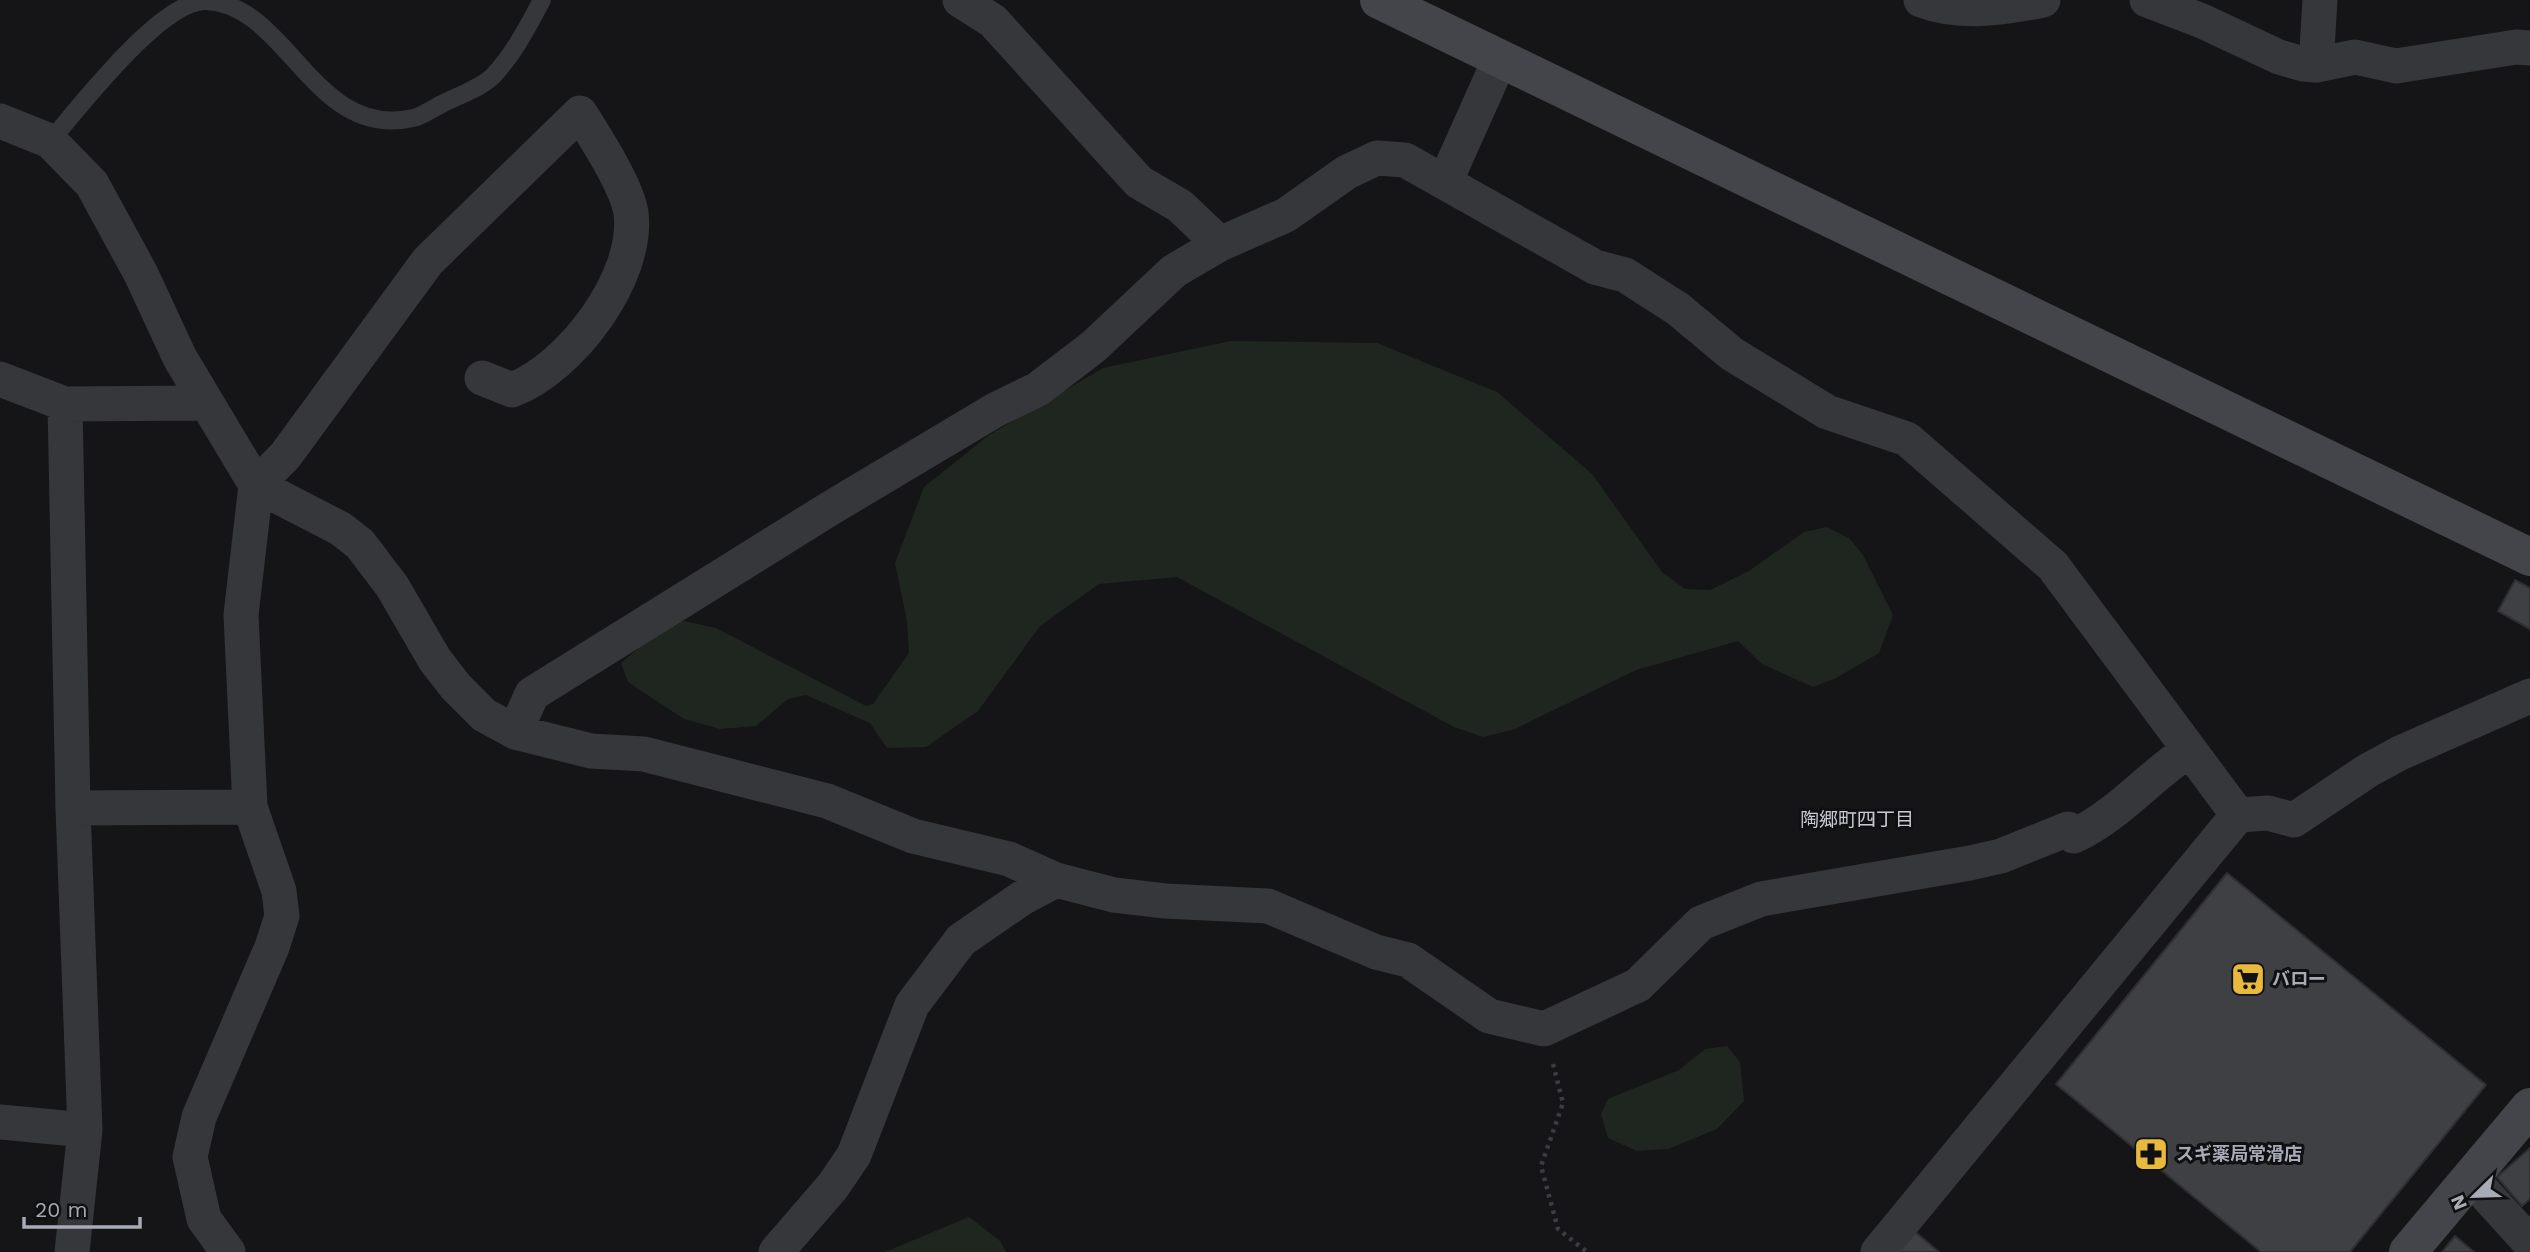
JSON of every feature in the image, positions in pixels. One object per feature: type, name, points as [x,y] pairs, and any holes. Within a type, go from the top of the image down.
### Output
[{"type":"street","points":[[960,0],[993,21],[1139,182],[1180,206],[1220,244]]},
{"type":"street","points":[[1379,0],[2530,557]]},
{"type":"street","points":[[1921,0],[1952,9],[1988,9],[2043,0]]},
{"type":"street","points":[[2147,0],[2202,21],[2279,57],[2316,65],[2355,57],[2396,66],[2516,47],[2530,48]]},
{"type":"street","points":[[2316,65],[2320,0]]},
{"type":"street","points":[[1445,182],[1500,59]]},
{"type":"street","points":[[228,1252],[204,1219],[190,1157],[199,1117],[272,947],[282,916],[279,891],[250,807],[241,615],[256,485],[285,456],[428,261],[580,113],[603,149],[631,211],[629,248],[616,285],[561,358],[532,382],[512,390],[482,378]]},
{"type":"street","points":[[0,121],[50,141],[92,184],[205,403],[256,485],[341,529],[360,544],[392,586],[435,660],[456,687],[484,715],[515,732],[591,751],[644,754],[827,801],[914,836],[1009,859],[1056,880],[1114,895],[1165,901],[1268,906],[1376,951],[1408,960],[1489,1016],[1544,1029],[1638,985],[1701,923],[1761,899],[2001,856],[2068,829],[2074,836],[2116,809],[2161,769],[2188,751]]},
{"type":"street","points":[[515,732],[532,694],[834,506],[995,411],[1038,389],[1093,347],[1174,271],[1220,244],[1286,215],[1347,172],[1377,158],[1405,160],[1595,267],[1625,275],[1678,310],[1732,354],[1827,412],[1907,439],[2053,566],[2238,815]]},
{"type":"street","points":[[0,379],[65,404],[205,403]]},
{"type":"street","points":[[65,404],[73,808],[85,1130],[72,1252]]},
{"type":"street","points":[[1878,1252],[2238,815],[2268,813],[2294,820],[2389,759],[2530,696]]},
{"type":"street","points":[[73,808],[250,807]]},
{"type":"street","points":[[776,1252],[833,1186],[854,1155],[912,1005],[961,940],[1022,898],[1056,880]]},
{"type":"street","points":[[2408,1252],[2530,1107]]},
{"type":"street","points":[[0,1122],[85,1130]]},
{"type":"street","points":[[2470,1177],[2530,1242]]},
{"type":"lane","points":[[50,141],[119,61],[173,10],[205,1],[245,11],[328,95],[366,119],[414,118],[491,77],[522,37],[542,0]]},
{"type":"path","points":[[1544,1029],[1563,1103],[1541,1166],[1558,1229],[1587,1252]]},
{"type":"shaded area","points":[[1231,341],[1377,343],[1497,392],[1592,474],[1662,572],[1685,589],[1710,590],[1749,571],[1804,532],[1827,527],[1850,539],[1863,555],[1893,615],[1879,653],[1836,678],[1813,687],[1762,664],[1738,641],[1636,670],[1515,729],[1483,737],[1454,727],[1177,577],[1099,584],[1040,626],[978,711],[926,747],[887,748],[870,723],[806,695],[788,699],[756,726],[720,729],[684,719],[628,682],[621,663],[674,619],[716,628],[866,706],[873,704],[909,653],[907,621],[895,563],[924,487],[989,435],[1103,368]]},
{"type":"shaded area","points":[[1727,1046],[1740,1062],[1744,1101],[1717,1129],[1668,1149],[1637,1151],[1608,1138],[1601,1114],[1608,1099],[1679,1070],[1705,1049]]},
{"type":"shaded area","points":[[969,1217],[1000,1241],[1006,1252],[885,1252]]},
{"type":"building","points":[[2515,580],[2530,588],[2530,629],[2498,611]]},
{"type":"building","name":"バロー","points":[[2227,873],[2486,1085],[2350,1252],[2261,1252],[2056,1084]]},
{"type":"building","points":[[2530,1148],[2530,1199],[2522,1206],[2497,1177]]},
{"type":"building","points":[[1913,1230],[1939,1252],[1895,1252]]},
{"type":"building","points":[[2455,1236],[2474,1252],[2442,1252]]},
{"type":"place","name":"バロー","points":[[2248,979]]},
{"type":"place","name":"スギ薬局常滑店","points":[[2151,1154]]},
{"type":"district","name":"陶郷町四丁目","points":[[1857,819]]}]
